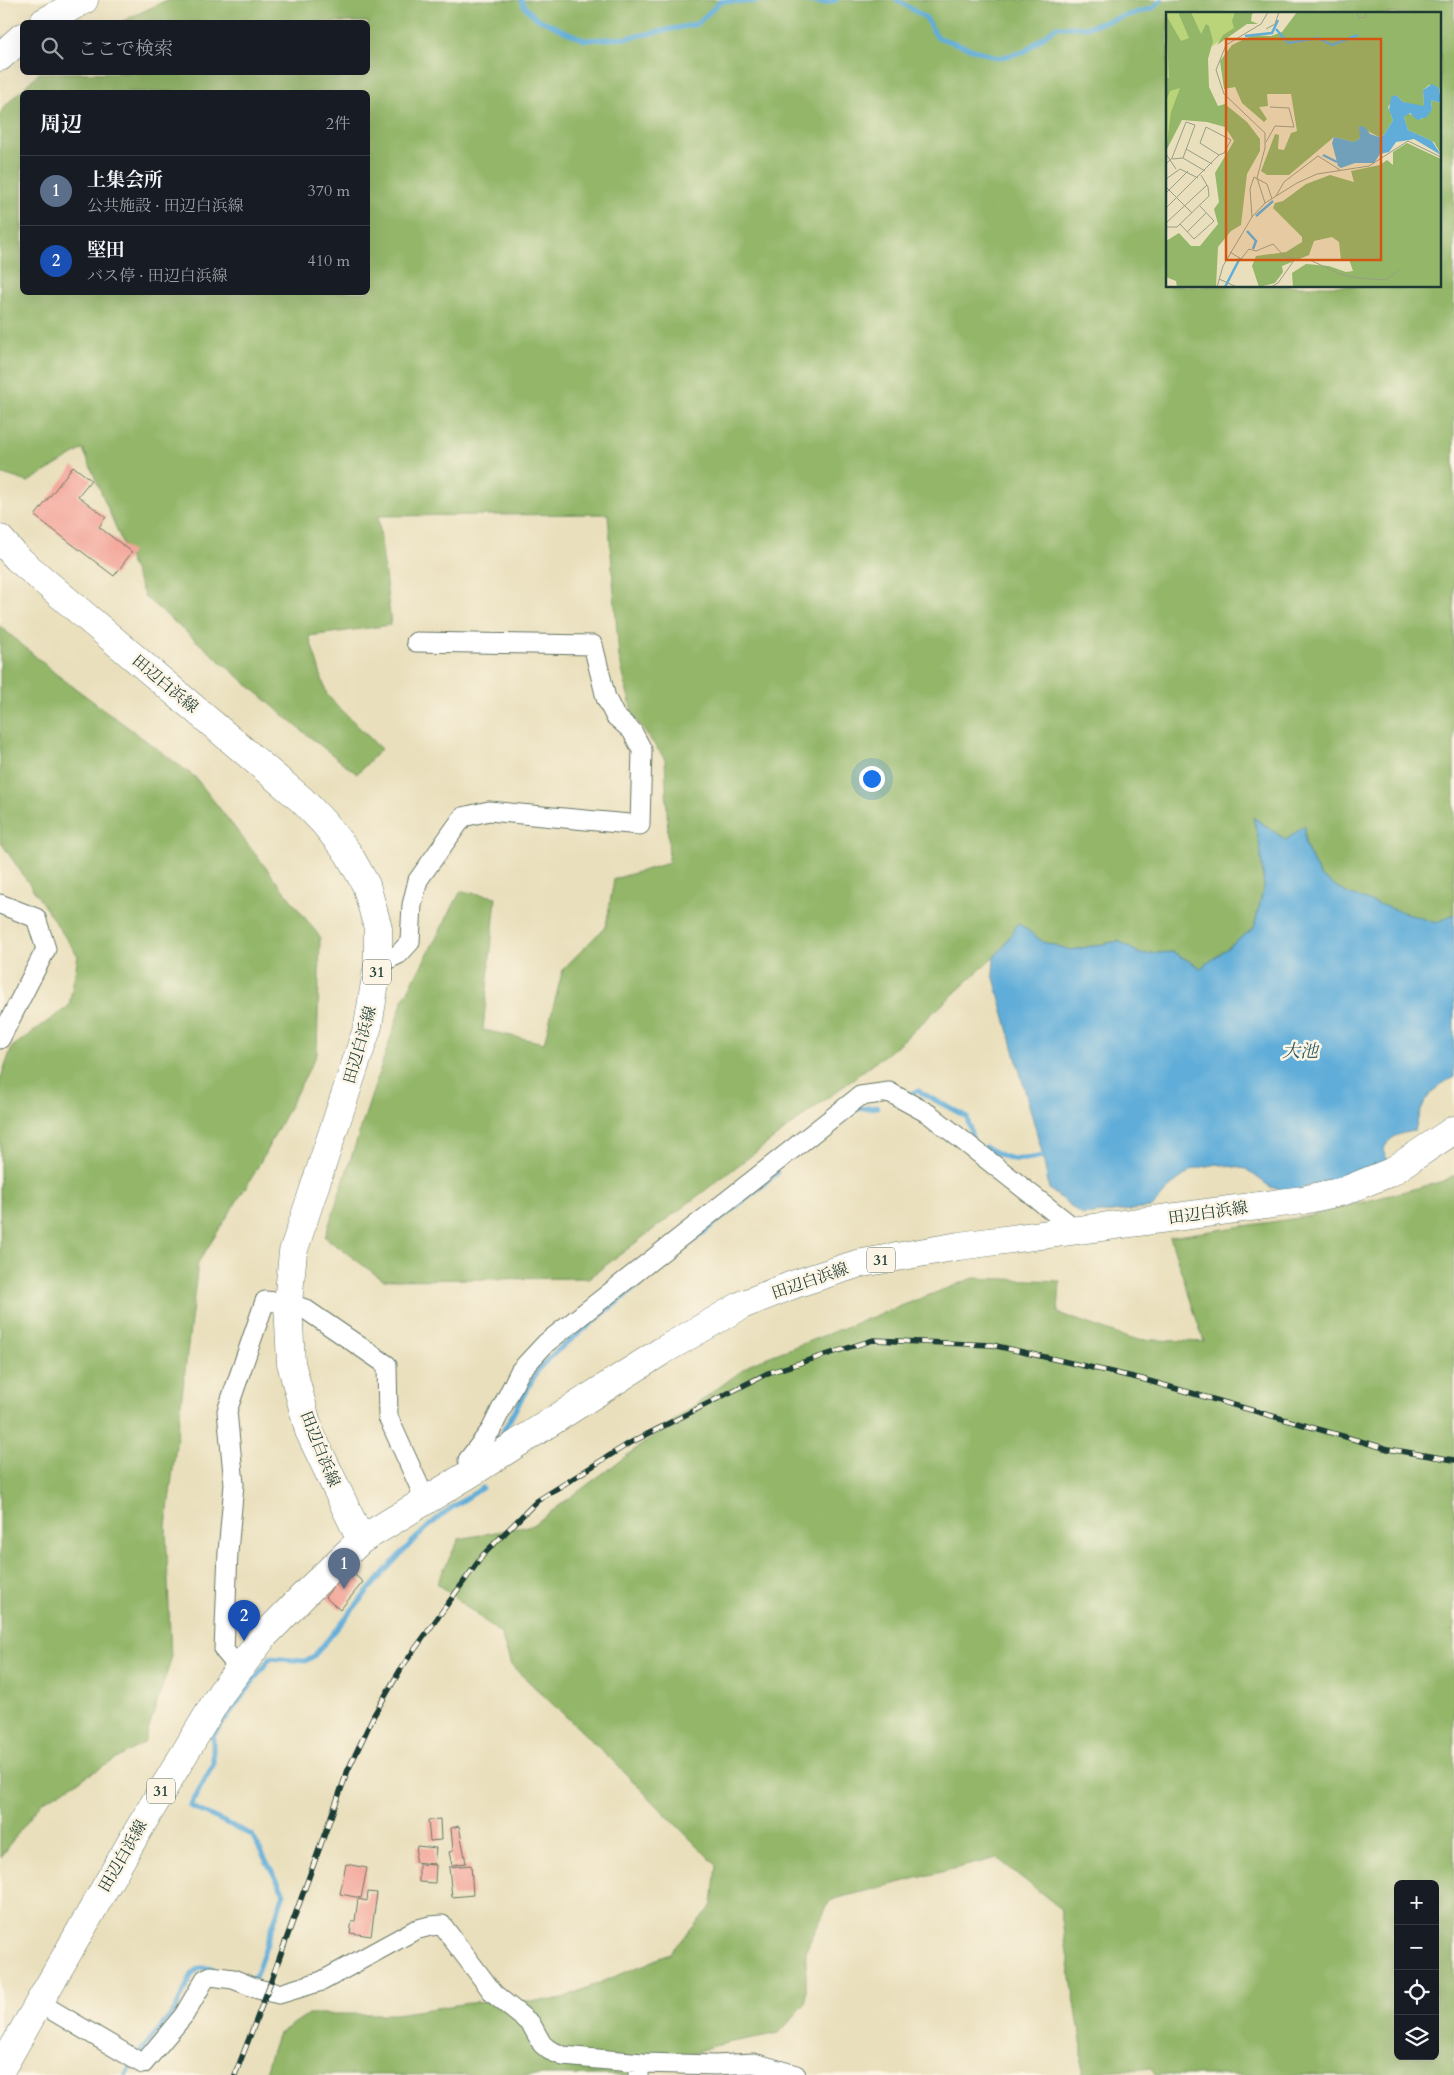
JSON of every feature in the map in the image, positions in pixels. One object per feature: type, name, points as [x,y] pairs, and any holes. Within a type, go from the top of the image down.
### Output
[{"type":"main road","points":[[48,20],[84,0]]},
{"type":"main road","points":[[0,57],[20,39]]},
{"type":"main road","name":"田辺白浜線","points":[[0,539],[17,558],[302,800],[324,823],[348,853],[366,885],[378,928],[378,964],[368,1026],[293,1252],[288,1303],[291,1363],[309,1430],[361,1540]]},
{"type":"main road","name":"田辺白浜線","points":[[0,2071],[188,1744],[239,1668],[264,1636],[361,1540],[471,1473],[662,1350],[742,1305],[795,1284],[856,1264],[959,1246],[1303,1200],[1344,1191],[1391,1172],[1454,1130]]},
{"type":"street","points":[[378,964],[399,954],[410,942],[412,905],[418,880],[463,816],[489,811],[640,825],[642,750],[632,731],[615,716],[606,698],[593,645],[416,642]]},
{"type":"street","points":[[0,904],[36,918],[46,949],[0,1039]]},
{"type":"street","points":[[471,1473],[468,1460],[491,1430],[520,1371],[546,1343],[860,1096],[889,1092],[929,1114],[1069,1224],[1075,1231]]},
{"type":"street","points":[[239,1668],[224,1650],[228,1552],[234,1484],[227,1411],[265,1301],[288,1303],[305,1309],[387,1364],[388,1417],[426,1501]]},
{"type":"street","points":[[38,2002],[143,2064],[184,2015],[205,1979],[211,1976],[233,1979],[258,1989],[280,1994],[322,1980],[415,1930],[430,1926],[442,1926],[494,1994],[531,2024],[542,2044],[549,2050],[563,2056],[640,2069],[754,2063],[796,2075]]},
{"type":"green space","points":[[167,0],[1454,0],[1454,914],[1436,924],[1348,894],[1320,876],[1305,845],[1305,826],[1286,840],[1253,817],[1260,846],[1264,886],[1254,928],[1201,968],[1173,952],[1140,954],[1119,941],[1071,950],[1043,942],[1018,923],[1004,946],[994,957],[899,1044],[589,1278],[383,1280],[325,1237],[403,1000],[461,891],[496,897],[483,1030],[544,1043],[563,969],[606,926],[614,879],[669,863],[665,759],[633,716],[619,657],[608,514],[378,516],[391,625],[309,636],[327,695],[381,749],[357,774],[301,730],[145,597],[83,449],[28,482],[0,473],[0,114],[4,107],[20,91],[20,295],[370,295],[370,90],[22,90],[37,75],[370,75],[370,20],[125,20]]},
{"type":"green space","points":[[0,626],[56,674],[195,777],[320,937],[317,1054],[254,1174],[198,1263],[166,1527],[171,1660],[144,1743],[42,1802],[0,1857],[0,1080],[12,1047],[69,1006],[78,956],[0,841]]},
{"type":"green space","points":[[1454,1175],[1454,2075],[1156,2075],[1151,2068],[1082,2074],[1082,2047],[1060,1908],[997,1858],[830,1900],[806,1950],[806,2003],[779,2033],[712,2046],[641,2075],[264,2075],[277,2035],[308,2014],[396,2014],[469,2003],[558,2000],[670,1954],[712,1905],[716,1865],[609,1757],[511,1665],[501,1634],[437,1583],[459,1539],[533,1525],[752,1363],[974,1278],[1060,1281],[1058,1313],[1131,1339],[1204,1342],[1170,1237],[1305,1217],[1444,1181]]},
{"type":"water","name":"大池","points":[[1253,817],[1286,840],[1305,825],[1305,845],[1320,876],[1348,894],[1436,923],[1454,914],[1454,1077],[1438,1087],[1427,1098],[1415,1131],[1400,1134],[1385,1146],[1383,1151],[1390,1164],[1289,1192],[1270,1187],[1246,1169],[1216,1164],[1193,1169],[1174,1183],[1151,1208],[1082,1215],[1049,1189],[1043,1156],[993,974],[994,957],[1004,946],[1018,923],[1043,942],[1071,950],[1119,941],[1140,954],[1173,952],[1201,968],[1254,928],[1264,886],[1260,846]]},
{"type":"building","points":[[73,466],[91,480],[78,496],[106,517],[99,527],[132,552],[114,576],[35,516]]},
{"type":"building","points":[[348,1569],[363,1582],[340,1610],[325,1597]]},
{"type":"building","points":[[440,1819],[441,1840],[430,1841],[428,1820]]},
{"type":"building","points":[[459,1826],[466,1863],[452,1865],[449,1852],[453,1851],[451,1828]]},
{"type":"building","points":[[417,1846],[436,1848],[434,1864],[415,1862]]},
{"type":"building","points":[[346,1864],[367,1868],[361,1898],[340,1894]]},
{"type":"building","points":[[419,1864],[436,1865],[435,1883],[419,1882]]},
{"type":"building","points":[[471,1865],[473,1895],[452,1897],[449,1867]]},
{"type":"building","points":[[368,1892],[377,1893],[371,1936],[350,1933],[352,1921],[355,1921],[358,1899],[367,1901]]},
{"type":"waterway","points":[[521,0],[524,6],[536,18],[584,40],[627,38],[697,24],[721,1],[751,2],[764,0]]},
{"type":"waterway","points":[[802,0],[823,3],[836,0]]},
{"type":"waterway","points":[[897,0],[926,18],[937,37],[998,58],[1024,52],[1056,27],[1087,27],[1153,8],[1161,0]]},
{"type":"waterway","points":[[910,1094],[918,1091],[967,1117],[973,1141]]},
{"type":"waterway","points":[[854,1111],[877,1107]]},
{"type":"waterway","points":[[985,1147],[1013,1159],[1043,1156]]},
{"type":"waterway","points":[[492,1443],[501,1435],[539,1368],[557,1351],[777,1173]]},
{"type":"waterway","points":[[248,1979],[255,1978],[284,1893],[252,1835],[190,1806],[213,1765],[213,1736],[270,1658],[305,1661],[314,1656],[408,1546],[443,1514],[482,1488]]},
{"type":"waterway","points":[[137,2056],[175,2010],[192,1974],[199,1968],[212,1968]]},
{"type":"waterway","points":[[126,2075],[132,2063]]},
{"type":"railway","points":[[235,2075],[348,1770],[374,1715],[402,1667],[483,1555],[537,1501],[628,1444],[768,1373],[873,1340],[992,1345],[1142,1379],[1388,1449],[1454,1460]]},
{"type":"place","name":"上集会所","points":[[344,1589]]},
{"type":"place","name":"堅田","points":[[244,1641]]}]
